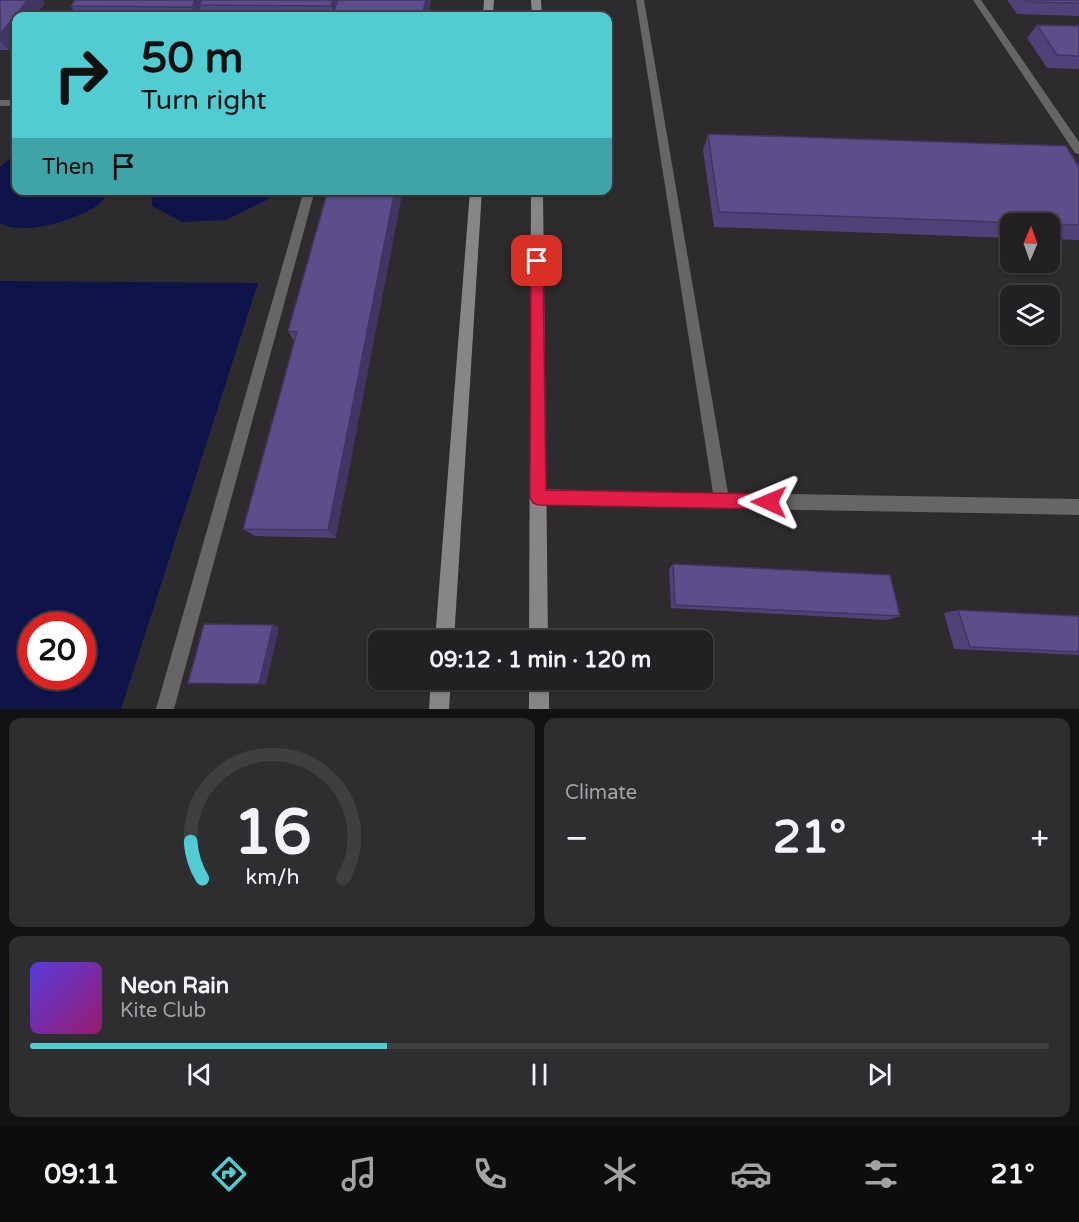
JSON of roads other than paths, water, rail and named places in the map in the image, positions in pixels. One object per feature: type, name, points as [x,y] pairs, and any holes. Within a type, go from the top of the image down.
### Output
[{"type":"street","points":[[445,630],[476,195]]},
{"type":"street","points":[[537,195],[539,630]]},
{"type":"street","points":[[439,709],[440,690]]},
{"type":"street","points":[[539,690],[539,709]]},
{"type":"lane","points":[[640,0],[722,501]]},
{"type":"lane","points":[[977,0],[1079,150]]},
{"type":"lane","points":[[165,709],[309,195]]},
{"type":"lane","points":[[538,497],[1079,507]]}]
